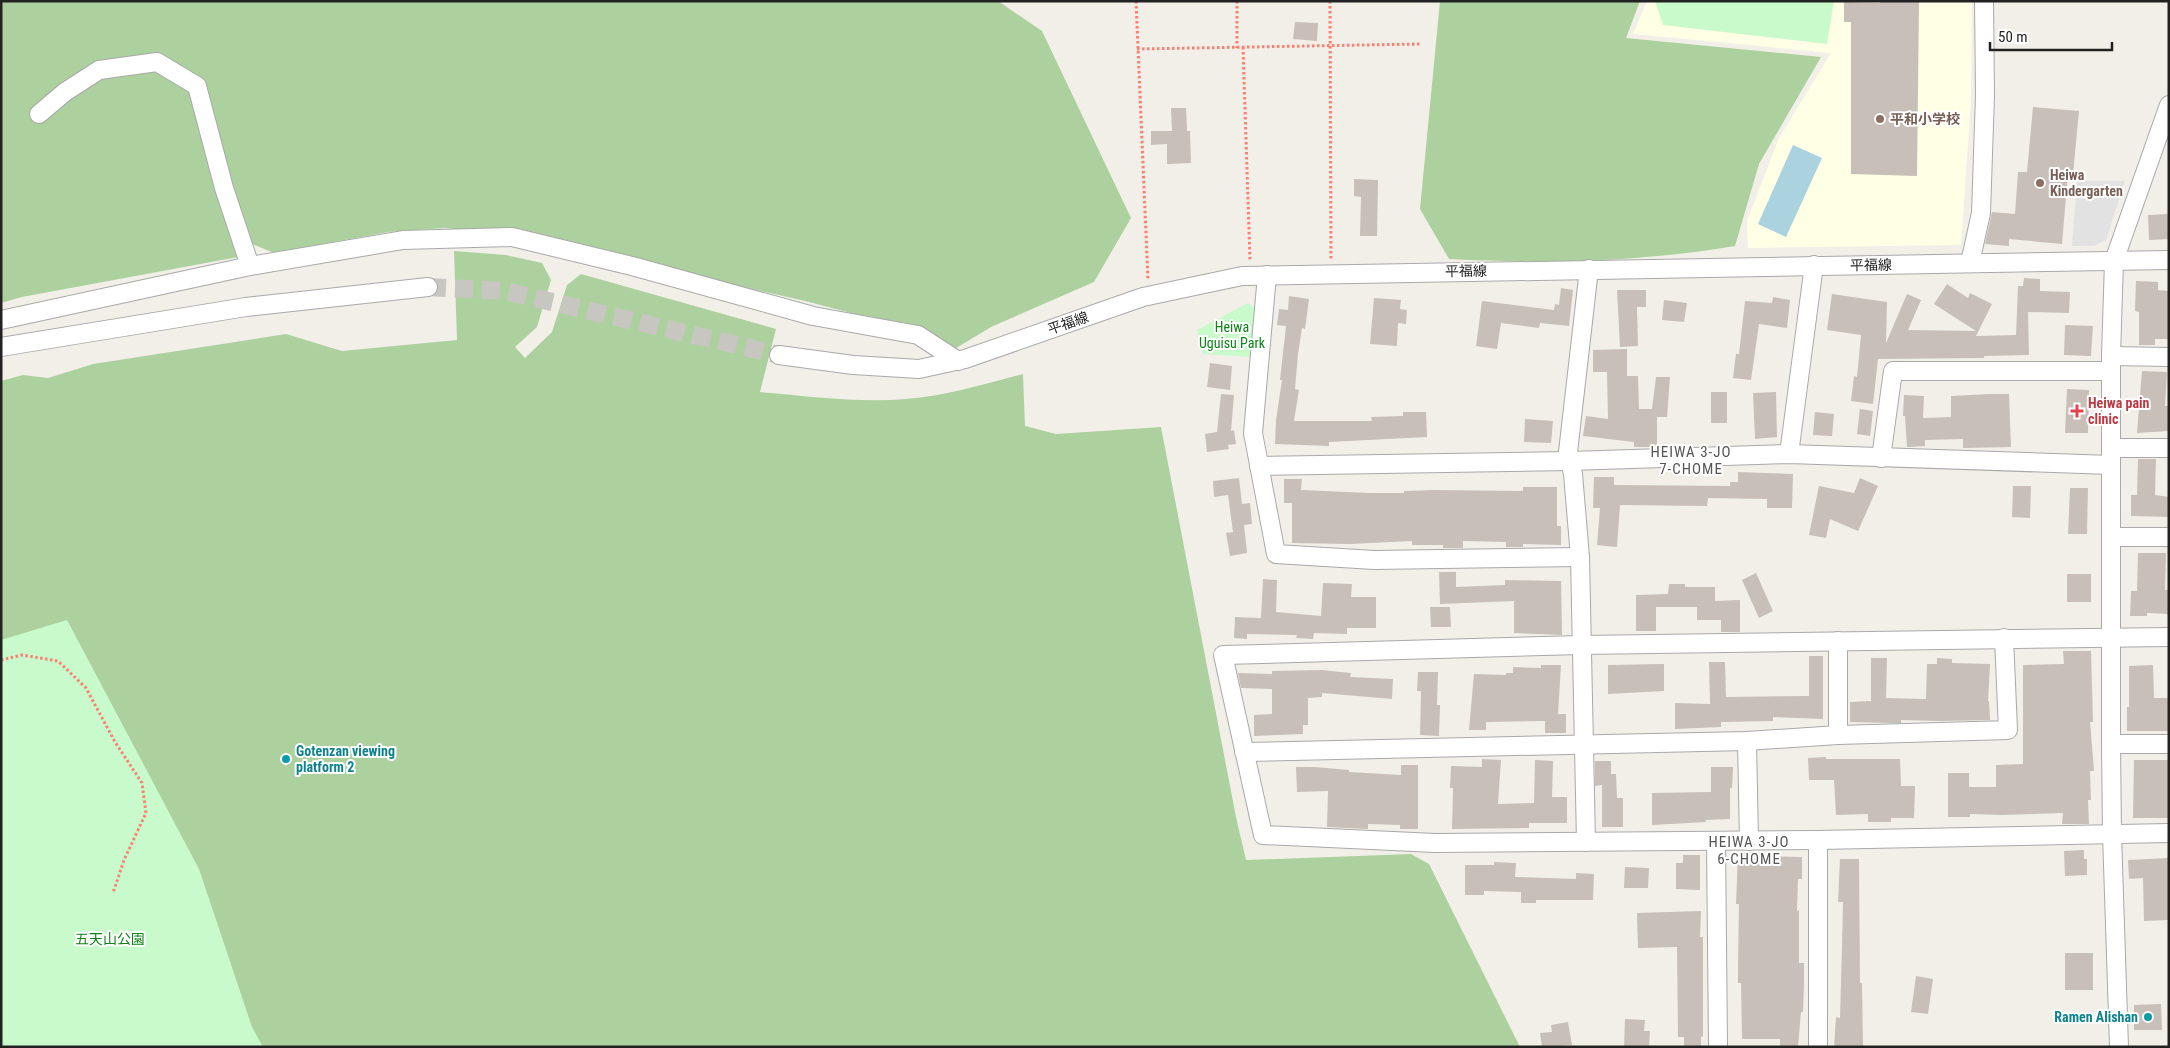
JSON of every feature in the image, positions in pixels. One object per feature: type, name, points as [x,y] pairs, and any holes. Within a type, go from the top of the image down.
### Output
[{"type":"street","points":[[1970,263],[1980,213],[1985,95],[1984,1]]},
{"type":"street","points":[[39,114],[65,92],[99,70],[157,62],[197,86],[224,188],[250,266]]},
{"type":"street","points":[[2119,1047],[2111,744],[2111,364],[2114,261],[2167,114]]},
{"type":"street","points":[[1,320],[250,266],[403,240],[512,238],[632,266],[813,316],[918,335],[958,361]]},
{"type":"street","name":"平福線","points":[[778,355],[854,365],[919,369],[958,361],[1148,296],[1259,275],[2169,260]]},
{"type":"street","points":[[1789,454],[1814,265]]},
{"type":"street","points":[[1586,842],[1580,557],[1573,474],[1568,452],[1589,269]]},
{"type":"street","points":[[1259,275],[1253,433],[1276,554],[1374,560],[1580,557]]},
{"type":"street","points":[[1,347],[246,307],[428,287]]},
{"type":"street","points":[[1881,458],[1893,371],[2111,364],[2169,357]]},
{"type":"street","points":[[1259,466],[1570,461],[1789,454],[1881,458],[2112,456],[2169,448]]},
{"type":"street","points":[[2112,537],[2169,537]]},
{"type":"street","points":[[2169,637],[1581,645],[1223,655],[1263,835],[1436,843],[1818,840],[2169,833]]},
{"type":"street","points":[[1244,752],[1747,741],[1838,735],[2008,730],[2004,638]]},
{"type":"street","points":[[1838,642],[1838,735]]},
{"type":"street","points":[[1747,741],[1749,840]]},
{"type":"street","points":[[2111,744],[2169,744]]},
{"type":"street","points":[[1818,840],[1818,1047]]},
{"type":"street","points":[[1716,841],[1718,1047]]},
{"type":"path","points":[[1136,1],[1148,296]]},
{"type":"path","points":[[1237,1],[1237,48]]},
{"type":"path","points":[[1330,1],[1332,273]]},
{"type":"path","points":[[1138,50],[1420,44]]},
{"type":"path","points":[[1243,48],[1259,275]]},
{"type":"path","points":[[1,660],[22,655],[58,661],[86,688],[115,742],[142,783],[146,813],[124,860],[113,892]]},
{"type":"shaded area","name":"平和小学校","points":[[1647,1],[1972,1],[1971,100],[1961,245],[1748,248],[1747,221],[1779,138],[1831,53],[1633,34]]},
{"type":"shaded area","points":[[2077,181],[2125,181],[2106,240],[2094,246],[2072,246]]},
{"type":"green space","points":[[1,1],[998,1],[1042,31],[1131,218],[1094,282],[991,327],[953,350],[917,330],[805,301],[512,234],[445,228],[388,232],[274,253],[235,237],[238,257],[22,297],[1,303]]},
{"type":"green space","points":[[1440,1],[1640,1],[1626,38],[1821,57],[1759,164],[1735,246],[1664,255],[1592,260],[1449,259],[1420,209]]},
{"type":"green space","points":[[1655,1],[1834,1],[1827,44],[1663,25]]},
{"type":"green space","points":[[454,251],[506,255],[542,263],[551,280],[537,327],[515,347],[525,358],[552,332],[567,285],[581,274],[776,329],[760,392],[851,400],[906,399],[979,386],[1023,374],[1025,426],[1056,434],[1161,427],[1236,817],[1246,860],[1411,854],[1429,864],[1520,1047],[1,1047],[1,381],[23,375],[48,378],[93,364],[286,334],[342,351],[457,340]]},
{"type":"green space","name":"Heiwa Uguisu Park","points":[[1248,303],[1257,310],[1252,357],[1203,354],[1197,330]]},
{"type":"green space","name":"五天山公園","points":[[67,620],[199,869],[252,1027],[263,1047],[1,1047],[1,640]]},
{"type":"water","points":[[1793,145],[1822,158],[1786,237],[1758,224]]},
{"type":"building","points":[[1880,1],[1919,1],[1917,176],[1851,174],[1851,22],[1844,22],[1844,2],[1880,3]]},
{"type":"building","points":[[1295,22],[1318,23],[1317,41],[1293,39]]},
{"type":"building","points":[[2033,107],[2079,111],[2073,174],[2068,173],[2062,244],[2009,239],[2009,246],[1985,244],[1992,212],[2015,214],[2018,172],[2027,172]]},
{"type":"building","points":[[1171,108],[1186,108],[1187,131],[1190,131],[1191,163],[1167,164],[1167,144],[1151,145],[1151,131],[1172,131]]},
{"type":"building","points":[[1354,179],[1378,180],[1377,236],[1360,236],[1361,197],[1354,196]]},
{"type":"building","points":[[2169,214],[2169,239],[2149,240],[2148,215]]},
{"type":"building","points":[[2024,278],[2040,279],[2040,291],[2070,292],[2069,313],[2028,312],[2029,355],[1984,356],[1984,358],[1878,359],[1873,404],[1851,401],[1854,376],[1857,377],[1861,335],[1827,330],[1832,294],[1887,302],[1886,343],[1907,294],[1921,300],[1908,330],[1976,331],[1934,304],[1947,284],[1968,298],[1970,293],[1992,304],[1976,336],[2016,335],[2018,286],[2023,286]]},
{"type":"building","points":[[2136,281],[2158,282],[2158,290],[2169,291],[2169,339],[2155,339],[2155,345],[2139,345],[2139,312],[2135,311]]},
{"type":"building","points":[[1561,288],[1573,290],[1569,326],[1540,323],[1539,328],[1501,323],[1497,349],[1476,346],[1482,301],[1554,310],[1555,304],[1559,305]]},
{"type":"building","points":[[1617,290],[1646,290],[1646,307],[1637,307],[1638,346],[1620,347]]},
{"type":"building","points":[[1289,296],[1309,299],[1305,329],[1302,328],[1298,354],[1295,389],[1299,390],[1294,421],[1372,421],[1371,417],[1403,416],[1403,412],[1426,412],[1427,437],[1329,442],[1329,446],[1275,444],[1286,326],[1277,325],[1279,309],[1288,310]]},
{"type":"building","points":[[1773,297],[1790,300],[1787,328],[1759,324],[1751,380],[1733,378],[1736,354],[1739,354],[1745,301],[1772,303]]},
{"type":"building","points":[[1374,298],[1401,300],[1400,309],[1407,310],[1406,324],[1398,323],[1397,346],[1370,344]]},
{"type":"building","points":[[1664,300],[1687,303],[1684,322],[1662,320]]},
{"type":"building","points":[[2065,325],[2093,326],[2091,356],[2064,355]]},
{"type":"building","points":[[1627,349],[1627,376],[1638,376],[1639,409],[1652,409],[1656,377],[1670,377],[1667,417],[1657,417],[1657,447],[1634,447],[1634,442],[1583,436],[1586,416],[1608,419],[1607,372],[1593,372],[1593,350]]},
{"type":"building","points":[[1210,363],[1232,366],[1230,390],[1207,387]]},
{"type":"building","points":[[2142,371],[2167,372],[2165,406],[2169,406],[2169,431],[2137,433]]},
{"type":"building","name":"Heiwa pain clinic","points":[[2067,389],[2089,390],[2088,433],[2065,433]]},
{"type":"building","points":[[1711,392],[1727,392],[1727,423],[1711,423]]},
{"type":"building","points":[[1776,392],[1777,437],[1755,439],[1753,393]]},
{"type":"building","points":[[1221,394],[1234,395],[1231,431],[1234,430],[1236,444],[1228,445],[1229,449],[1207,452],[1205,434],[1217,432]]},
{"type":"building","points":[[2009,394],[2011,447],[1963,448],[1963,439],[1925,440],[1925,446],[1907,447],[1905,416],[1903,416],[1904,395],[1924,396],[1923,418],[1951,417],[1951,396]]},
{"type":"building","points":[[1860,409],[1873,411],[1870,436],[1857,434]]},
{"type":"building","points":[[1815,412],[1834,414],[1832,436],[1813,435]]},
{"type":"building","points":[[1525,419],[1553,421],[1551,443],[1524,442]]},
{"type":"building","points":[[2138,459],[2156,459],[2155,495],[2169,497],[2169,517],[2131,516],[2131,495],[2137,495]]},
{"type":"building","points":[[1738,472],[1793,474],[1792,508],[1767,508],[1767,499],[1708,498],[1707,506],[1620,505],[1617,547],[1597,545],[1600,508],[1593,508],[1594,477],[1614,477],[1614,485],[1730,486],[1730,482],[1738,482]]},
{"type":"building","points":[[1239,478],[1242,504],[1250,503],[1252,524],[1244,525],[1247,553],[1230,556],[1226,533],[1233,532],[1228,495],[1214,497],[1213,481]]},
{"type":"building","points":[[1860,478],[1878,486],[1858,531],[1830,519],[1826,538],[1809,535],[1819,486],[1854,493]]},
{"type":"building","points":[[1284,479],[1302,479],[1301,490],[1370,493],[1404,493],[1404,491],[1434,490],[1523,491],[1523,487],[1557,487],[1557,526],[1561,526],[1561,545],[1523,544],[1523,547],[1506,547],[1506,542],[1463,541],[1463,548],[1443,548],[1443,545],[1412,545],[1412,541],[1350,544],[1292,543],[1292,503],[1284,503]]},
{"type":"building","points":[[2013,486],[2031,486],[2030,518],[2012,517]]},
{"type":"building","points":[[2070,488],[2088,488],[2087,534],[2068,534]]},
{"type":"building","points":[[2138,553],[2166,553],[2165,590],[2169,590],[2169,614],[2147,613],[2147,616],[2130,616],[2131,591],[2137,591]]},
{"type":"building","points":[[1439,572],[1456,572],[1456,587],[1505,585],[1505,580],[1561,581],[1562,635],[1514,633],[1514,601],[1440,604]]},
{"type":"building","points":[[1756,573],[1773,611],[1759,618],[1742,580]]},
{"type":"building","points":[[2067,574],[2091,574],[2091,602],[2067,602]]},
{"type":"building","points":[[1263,579],[1277,580],[1276,612],[1321,616],[1323,583],[1352,584],[1351,597],[1376,597],[1376,628],[1347,628],[1347,634],[1314,633],[1313,639],[1296,638],[1297,635],[1247,634],[1247,639],[1234,638],[1235,617],[1261,618]]},
{"type":"building","points":[[1669,584],[1685,584],[1685,587],[1715,587],[1715,601],[1740,600],[1740,632],[1721,632],[1721,620],[1697,620],[1697,607],[1656,607],[1656,631],[1636,631],[1636,595],[1668,594]]},
{"type":"building","points":[[1430,607],[1450,607],[1451,627],[1431,627]]},
{"type":"building","points":[[2063,651],[2091,651],[2093,722],[2090,722],[2094,771],[2090,771],[2091,800],[2088,800],[2089,824],[2062,824],[2063,813],[1970,814],[1970,817],[1948,817],[1948,773],[1969,773],[1969,787],[1996,787],[1996,765],[2023,764],[2023,665],[2064,664]]},
{"type":"building","points":[[1809,656],[1823,656],[1823,719],[1773,717],[1773,721],[1721,722],[1721,727],[1675,729],[1675,703],[1710,704],[1709,662],[1725,662],[1726,697],[1809,696]]},
{"type":"building","points":[[1871,658],[1887,658],[1886,698],[1926,699],[1927,664],[1937,664],[1937,658],[1952,659],[1952,663],[1990,664],[1988,701],[1990,720],[1901,720],[1901,723],[1850,722],[1850,702],[1871,701]]},
{"type":"building","points":[[1664,664],[1664,691],[1608,694],[1608,665]]},
{"type":"building","points":[[1541,665],[1561,665],[1558,714],[1566,714],[1566,733],[1545,733],[1545,721],[1486,722],[1486,730],[1469,730],[1474,674],[1506,675],[1506,673],[1513,673],[1513,667],[1541,668]]},
{"type":"building","points":[[2153,665],[2154,698],[2169,698],[2169,731],[2127,731],[2129,666]]},
{"type":"building","points":[[1322,670],[1351,673],[1350,677],[1393,679],[1392,699],[1322,693],[1322,697],[1308,698],[1308,725],[1303,725],[1303,734],[1254,736],[1254,715],[1272,714],[1272,689],[1241,688],[1238,673],[1272,674],[1272,671]]},
{"type":"building","points":[[1418,672],[1438,672],[1437,705],[1440,705],[1439,736],[1420,735],[1421,691],[1417,691]]},
{"type":"building","points":[[1826,757],[1826,759],[1900,759],[1901,786],[1915,786],[1914,818],[1891,818],[1891,822],[1868,822],[1868,814],[1836,815],[1834,780],[1809,780],[1808,758]]},
{"type":"building","points":[[1482,759],[1501,760],[1498,804],[1534,803],[1535,760],[1553,761],[1552,797],[1567,797],[1567,823],[1529,823],[1529,828],[1452,829],[1453,788],[1450,788],[1451,766],[1482,767]]},
{"type":"building","points":[[2134,760],[2169,760],[2169,818],[2133,818]]},
{"type":"building","points":[[1595,761],[1611,761],[1611,774],[1616,774],[1617,798],[1623,798],[1623,827],[1602,827],[1602,785],[1595,786]]},
{"type":"building","points":[[1401,765],[1418,765],[1418,829],[1400,829],[1400,825],[1368,824],[1368,829],[1327,827],[1328,791],[1297,792],[1296,767],[1401,775]]},
{"type":"building","points":[[1711,767],[1733,767],[1732,788],[1730,788],[1730,819],[1652,825],[1652,793],[1711,792]]},
{"type":"building","points":[[2084,850],[2084,859],[2087,859],[2087,875],[2065,876],[2064,851]]},
{"type":"building","points":[[1738,853],[1761,853],[1761,856],[1802,857],[1802,879],[1798,879],[1797,911],[1799,910],[1799,963],[1804,963],[1804,986],[1803,1012],[1801,1012],[1798,1047],[1780,1047],[1780,1039],[1742,1039],[1741,983],[1738,983],[1739,904],[1736,904]]},
{"type":"building","points":[[1683,855],[1700,855],[1700,890],[1676,889],[1676,863],[1683,863]]},
{"type":"building","points":[[2169,858],[2169,920],[2144,921],[2143,878],[2129,879],[2128,860]]},
{"type":"building","points":[[1840,859],[1859,859],[1860,983],[1862,983],[1863,1047],[1834,1047],[1836,1017],[1840,1018],[1843,902],[1838,902]]},
{"type":"building","points":[[1494,862],[1516,863],[1515,877],[1576,879],[1576,873],[1594,874],[1593,900],[1536,900],[1536,903],[1521,903],[1521,892],[1484,891],[1484,895],[1465,895],[1465,865],[1494,865]]},
{"type":"building","points":[[1625,867],[1649,868],[1648,888],[1624,888]]},
{"type":"building","points":[[1701,911],[1700,937],[1703,937],[1703,1036],[1701,1037],[1701,1047],[1684,1047],[1684,1037],[1678,1037],[1677,947],[1638,948],[1637,913]]},
{"type":"building","points":[[2065,953],[2093,953],[2093,990],[2065,990]]},
{"type":"building","points":[[1916,976],[1933,979],[1928,1014],[1911,1012]]},
{"type":"building","name":"Ramen Alishan","points":[[2161,1004],[2162,1030],[2134,1030],[2134,1005]]},
{"type":"building","points":[[1625,1019],[1645,1020],[1644,1031],[1650,1031],[1649,1047],[1624,1047]]},
{"type":"building","points":[[1568,1022],[1572,1045],[1542,1047],[1540,1033],[1552,1032],[1551,1025]]},
{"type":"tunnel","points":[[428,287],[505,291],[779,355]]},
{"type":"place","name":"平和小学校","points":[[1880,119]]},
{"type":"place","name":"Heiwa Kindergarten","points":[[2040,183]]},
{"type":"place","name":"Heiwa pain clinic","points":[[2077,411]]},
{"type":"place","name":"Gotenzan viewing platform 2","points":[[286,759]]},
{"type":"place","name":"Ramen Alishan","points":[[2148,1017]]},
{"type":"district","name":"HEIWA 3-JO 7-CHOME","points":[[1691,460]]},
{"type":"district","name":"HEIWA 3-JO 6-CHOME","points":[[1749,850]]}]
